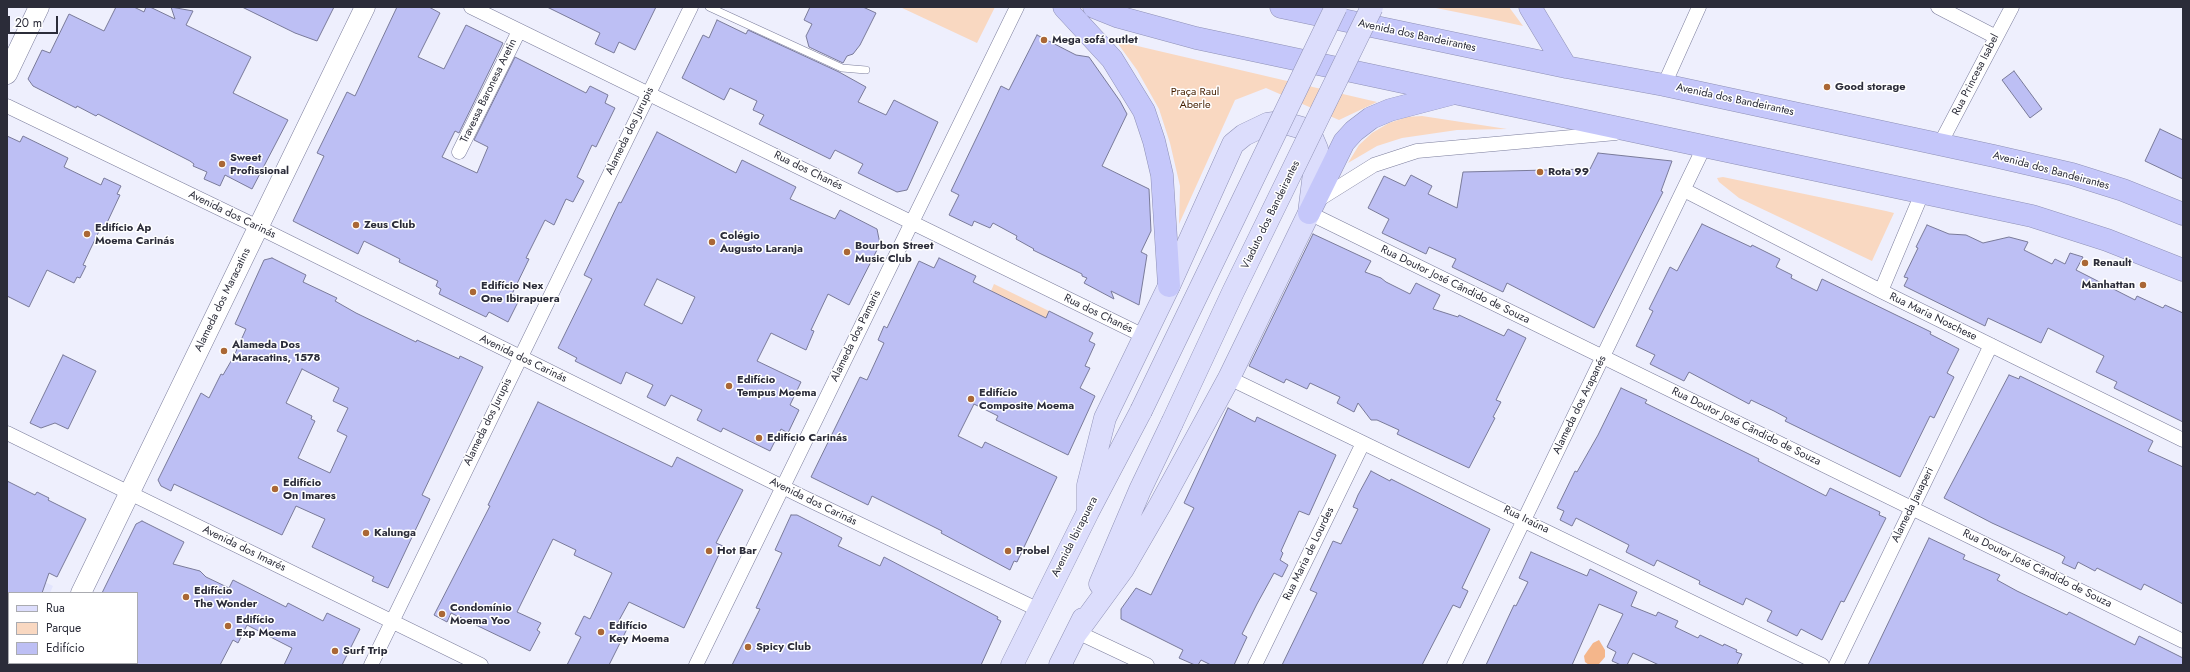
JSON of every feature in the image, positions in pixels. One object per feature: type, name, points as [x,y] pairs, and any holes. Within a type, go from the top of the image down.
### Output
[{"type":"highway","points":[[1064,7],[1112,59],[1144,111],[1154,141],[1162,175],[1168,286]]},
{"type":"highway","points":[[1094,7],[1119,17],[1196,38],[1641,131],[2032,216],[2107,240],[2183,270]]},
{"type":"highway","name":"Avenida dos Bandeirantes","points":[[1281,7],[1566,67],[1664,85],[2072,174],[2123,190],[2183,214]]},
{"type":"highway","points":[[1530,7],[1566,67]]},
{"type":"highway","points":[[1313,207],[1344,142],[1354,131],[1371,118],[1390,110],[1456,92]]},
{"type":"main road","points":[[7,74],[39,7]]},
{"type":"main road","name":"Alameda dos Maracatins","points":[[81,592],[365,7]]},
{"type":"main road","name":"Avenida Ibirapuera","points":[[1012,665],[1088,512],[1141,411],[1336,7]]},
{"type":"main road","name":"Viaduto dos Bandeirantes","points":[[1077,632],[1233,292],[1372,7]]},
{"type":"main road","points":[[1060,665],[1077,632],[1123,569],[1160,505],[1229,378],[1313,207],[1318,155],[1311,135],[1302,128],[1282,122],[1267,124],[1244,135],[1232,144],[1168,286],[1105,418],[1088,485],[1088,512]]},
{"type":"street","name":"Rua dos Chanés","points":[[471,7],[648,92],[1144,336]]},
{"type":"street","name":"Alameda dos Jurupis","points":[[371,665],[519,357],[691,7]]},
{"type":"street","name":"Alameda dos Pamaris","points":[[696,665],[1016,7]]},
{"type":"street","points":[[1664,85],[1698,7]]},
{"type":"street","points":[[1938,7],[1996,37]]},
{"type":"street","name":"Rua Princesa Isabel","points":[[1940,144],[2012,7]]},
{"type":"street","name":"Travessa Baronesa Aretin","points":[[459,152],[519,30]]},
{"type":"street","name":"Avenida dos Carinás","points":[[7,106],[258,227],[782,487],[1039,610]]},
{"type":"street","points":[[1313,207],[1374,165],[1417,152],[1641,131]]},
{"type":"street","name":"Alameda dos Arapanés","points":[[1454,665],[1705,145]]},
{"type":"street","name":"Rua Maria Noschese","points":[[1684,190],[1881,291],[2183,440]]},
{"type":"street","points":[[1881,291],[1923,192]]},
{"type":"street","name":"Rua Doutor José Cândido de Souza","points":[[1313,207],[1603,358],[2183,641]]},
{"type":"street","name":"Alameda Jauaperi","points":[[1836,665],[1990,345]]},
{"type":"street","name":"Rua Iraúna","points":[[1229,378],[1524,519],[1822,665]]},
{"type":"street","name":"Avenida dos Imarés","points":[[7,433],[480,665]]},
{"type":"street","name":"Rua Maria de Lourdes","points":[[1254,665],[1363,443]]},
{"type":"street","points":[[1077,632],[1147,665]]},
{"type":"lane","points":[[710,7],[842,68],[866,70]]},
{"type":"shaded area","points":[[7,563],[53,586],[50,592],[8,592],[7,650]]},
{"type":"shaded area","points":[[1599,640],[1605,650],[1605,657],[1599,664],[1589,665],[1585,662],[1584,656],[1593,643]]},
{"type":"green space","points":[[900,7],[995,7],[977,43]]},
{"type":"green space","points":[[1431,7],[1509,7],[1523,26],[1491,19]]},
{"type":"green space","name":"Praça Raul Aberle","points":[[1116,41],[1377,102],[1339,120],[1266,88],[1235,100],[1179,224],[1180,186],[1170,143],[1159,109],[1137,70]]},
{"type":"green space","points":[[1422,116],[1507,129],[1457,130],[1402,138],[1377,146],[1348,163],[1359,145],[1372,133],[1389,123],[1407,117]]},
{"type":"green space","points":[[1723,177],[1894,213],[1872,261],[1739,198],[1719,182],[1717,178]]},
{"type":"green space","points":[[994,284],[1049,311],[1046,318],[991,291]]},
{"type":"building","points":[[116,7],[134,7],[144,12],[146,7],[150,7],[175,19],[171,7],[193,11],[186,25],[251,57],[233,93],[288,120],[252,189],[225,175],[220,186],[204,179],[207,172],[193,166],[194,164],[190,161],[98,114],[96,116],[77,106],[76,108],[33,86],[28,79],[42,50],[50,53],[69,14],[104,31]]},
{"type":"building","points":[[242,7],[334,7],[317,41],[295,33]]},
{"type":"building","points":[[397,7],[429,7],[440,13],[418,57],[444,69],[466,25],[503,43],[459,133],[455,131],[442,157],[477,173],[488,147],[474,140],[515,57],[586,93],[590,86],[608,95],[605,103],[615,108],[596,147],[592,145],[577,177],[584,181],[573,202],[566,199],[554,225],[545,220],[526,258],[529,259],[512,294],[520,298],[508,322],[489,312],[486,317],[439,294],[441,289],[436,286],[438,281],[399,262],[400,259],[364,241],[358,254],[293,221],[324,156],[317,153],[347,92],[355,96]]},
{"type":"building","points":[[547,7],[656,7],[635,50],[619,42],[614,53],[595,44],[600,33]]},
{"type":"building","points":[[810,7],[863,7],[876,13],[860,45],[853,54],[847,56],[843,63],[809,47],[806,36],[812,24],[804,20]]},
{"type":"building","points":[[717,20],[746,34],[748,30],[839,72],[866,87],[858,102],[886,115],[894,100],[938,122],[907,190],[897,192],[858,173],[863,164],[835,150],[830,159],[759,124],[764,115],[753,110],[757,101],[730,88],[724,100],[682,78],[703,35],[709,38]]},
{"type":"building","points":[[1037,35],[1076,55],[1089,57],[1120,101],[1127,114],[1102,166],[1149,189],[1151,231],[1141,252],[1147,255],[1139,305],[1111,291],[1114,299],[1084,283],[1087,278],[1082,276],[1082,274],[1033,250],[1034,249],[1016,239],[1017,236],[993,223],[990,228],[974,221],[972,226],[949,215],[959,195],[951,191],[1001,86],[1009,90]]},
{"type":"building","points":[[2014,71],[2042,109],[2030,118],[2002,80]]},
{"type":"building","points":[[2160,129],[2183,140],[2183,179],[2145,161]]},
{"type":"building","name":"Colégio Augusto Laranja","points":[[657,132],[736,173],[742,160],[796,187],[790,199],[835,219],[840,210],[877,229],[880,244],[849,305],[828,294],[811,330],[814,331],[806,350],[771,333],[757,361],[801,382],[790,405],[799,410],[788,433],[781,429],[770,451],[723,428],[721,432],[697,420],[702,410],[671,395],[665,406],[647,397],[653,385],[626,372],[621,384],[575,361],[577,358],[558,348],[592,279],[584,275],[619,202],[621,203]],"holes":[[[657,279],[695,297],[682,324],[644,305]]]},
{"type":"building","points":[[7,136],[20,142],[23,136],[68,158],[64,167],[101,185],[104,178],[121,186],[117,194],[120,195],[105,227],[102,225],[83,265],[86,266],[80,278],[77,277],[74,283],[47,270],[29,307],[7,296]]},
{"type":"building","points":[[1598,153],[1672,161],[1661,191],[1663,192],[1594,328],[1507,283],[1503,292],[1452,267],[1456,259],[1429,247],[1426,254],[1382,233],[1389,219],[1368,208],[1384,176],[1405,186],[1411,175],[1432,186],[1428,194],[1457,208],[1463,172],[1590,169]]},
{"type":"building","points":[[1702,224],[1751,247],[1752,245],[1780,259],[1776,267],[1792,275],[1791,278],[1817,291],[1822,279],[1931,332],[1930,334],[1959,349],[1947,373],[1954,377],[1934,418],[1930,416],[1900,477],[1785,421],[1787,418],[1751,400],[1749,404],[1689,372],[1684,381],[1650,364],[1655,355],[1636,346],[1653,311],[1649,309],[1670,267],[1677,271]]},
{"type":"building","points":[[1927,225],[1949,234],[1966,235],[1983,243],[2009,237],[2028,242],[2024,250],[2052,264],[2055,259],[2065,264],[2070,253],[2083,257],[2076,270],[2135,300],[2137,296],[2163,308],[2165,305],[2183,313],[2183,422],[2114,388],[2117,382],[2096,372],[2104,356],[2048,328],[2041,343],[1988,318],[1985,326],[1904,286],[1908,278],[1904,277]]},
{"type":"building","points":[[1313,234],[1371,261],[1365,272],[1381,278],[1410,294],[1416,283],[1440,295],[1433,309],[1458,317],[1459,315],[1504,336],[1508,329],[1526,338],[1496,400],[1501,402],[1493,417],[1495,418],[1469,468],[1397,434],[1399,430],[1377,420],[1371,420],[1358,403],[1354,412],[1337,403],[1340,397],[1310,383],[1307,389],[1286,379],[1284,383],[1249,366]]},
{"type":"building","points":[[272,258],[306,275],[303,282],[337,298],[335,301],[356,313],[416,342],[417,340],[459,359],[460,356],[483,367],[422,495],[430,499],[388,588],[372,581],[374,577],[312,547],[325,519],[296,506],[282,535],[174,484],[171,491],[161,486],[158,480],[201,393],[209,398],[221,374],[223,375],[234,356],[246,329],[235,324],[264,260]],"holes":[[[302,369],[339,388],[333,401],[348,408],[337,431],[347,436],[330,473],[298,458],[315,421],[311,419],[312,416],[286,403]]]},
{"type":"building","points":[[939,258],[976,276],[973,282],[1046,318],[1049,311],[1093,333],[1089,341],[1095,344],[1085,366],[1090,368],[1080,388],[1095,396],[1068,455],[996,420],[998,416],[974,404],[958,436],[982,448],[985,442],[1057,477],[1017,562],[1014,561],[1010,570],[941,533],[942,531],[872,496],[868,505],[811,477],[860,377],[867,380],[884,343],[878,340],[884,326],[887,328],[919,261],[934,268]]},
{"type":"building","points":[[63,355],[96,371],[68,429],[55,423],[41,428],[30,423]]},
{"type":"building","points":[[2009,375],[2019,379],[2020,376],[2153,441],[2148,451],[2183,467],[2183,604],[2144,584],[2141,590],[2097,568],[2095,571],[2078,562],[2075,569],[2062,563],[2065,557],[2060,554],[1992,523],[1944,498]]},
{"type":"building","points":[[1621,388],[1647,400],[1645,403],[1759,459],[1758,461],[1826,496],[1830,488],[1880,512],[1879,515],[1886,518],[1844,602],[1841,601],[1822,640],[1801,629],[1797,636],[1767,621],[1772,611],[1746,598],[1743,605],[1699,584],[1700,581],[1657,560],[1654,566],[1626,552],[1629,545],[1576,518],[1572,526],[1560,520],[1564,511],[1557,508],[1575,471],[1577,472],[1598,435]]},
{"type":"building","points":[[538,402],[672,467],[677,457],[743,490],[716,543],[723,546],[684,628],[629,602],[617,624],[627,629],[609,665],[567,665],[581,637],[575,634],[584,616],[590,619],[612,573],[574,555],[576,550],[553,539],[517,612],[541,623],[537,630],[540,632],[530,651],[451,613],[447,622],[434,615],[490,506],[488,505]]},
{"type":"building","points":[[1228,408],[1255,422],[1257,417],[1336,455],[1309,515],[1299,511],[1281,551],[1283,553],[1280,560],[1288,565],[1282,577],[1274,573],[1257,604],[1242,634],[1247,637],[1234,665],[1211,665],[1201,660],[1198,665],[1195,665],[1179,658],[1183,650],[1121,619],[1121,609],[1136,588],[1151,595],[1194,508],[1184,503]]},
{"type":"building","points":[[1371,471],[1390,481],[1391,479],[1490,529],[1462,588],[1468,591],[1460,608],[1453,605],[1422,665],[1282,665],[1317,593],[1310,590],[1333,541],[1341,544],[1358,509],[1353,507]]},
{"type":"building","points":[[7,481],[35,495],[37,492],[49,498],[48,500],[86,519],[57,577],[49,573],[42,592],[7,593]]},
{"type":"building","points":[[791,515],[797,515],[842,538],[838,546],[880,566],[884,557],[998,617],[997,619],[1001,621],[981,665],[732,665],[760,609],[756,608],[782,553],[775,550]]},
{"type":"building","points":[[142,521],[184,542],[173,564],[200,571],[206,577],[229,588],[233,580],[286,607],[288,603],[323,621],[327,613],[360,629],[342,665],[284,665],[292,648],[247,625],[238,643],[233,640],[220,665],[137,665],[138,592],[102,592],[136,524]]},
{"type":"building","points":[[1929,538],[1965,555],[1963,559],[2000,575],[1997,580],[2017,591],[2067,615],[2069,612],[2135,645],[2139,636],[2183,658],[2183,665],[1868,665]]},
{"type":"building","points":[[1531,552],[1587,576],[1590,569],[1637,592],[1631,606],[1656,616],[1658,612],[1678,621],[1675,627],[1698,638],[1700,635],[1723,646],[1724,644],[1737,650],[1736,652],[1742,654],[1737,665],[1659,665],[1633,653],[1627,665],[1621,665],[1612,661],[1616,652],[1607,647],[1623,614],[1599,604],[1572,665],[1486,665],[1514,605],[1516,606],[1528,582],[1519,578]]},
{"type":"place","name":"Mega sofá outlet","points":[[1044,40]]},
{"type":"place","name":"Good storage","points":[[1827,87]]},
{"type":"place","name":"Sweet Profissional","points":[[222,164]]},
{"type":"place","name":"Rota 99","points":[[1540,172]]},
{"type":"place","name":"Zeus Club","points":[[356,225]]},
{"type":"place","name":"Edifício Ap Moema Carinás","points":[[87,234]]},
{"type":"place","name":"Colégio Augusto Laranja","points":[[712,242]]},
{"type":"place","name":"Bourbon Street Music Club","points":[[847,252]]},
{"type":"place","name":"Renault","points":[[2085,263]]},
{"type":"place","name":"Manhattan","points":[[2143,285]]},
{"type":"place","name":"Edifício Nex One Ibirapuera","points":[[473,292]]},
{"type":"place","name":"Alameda Dos Maracatins, 1578","points":[[224,351]]},
{"type":"place","name":"Edifício Tempus Moema","points":[[729,386]]},
{"type":"place","name":"Edifício Composite Moema","points":[[971,399]]},
{"type":"place","name":"Edifício Carinás","points":[[759,438]]},
{"type":"place","name":"Edifício On Imares","points":[[275,489]]},
{"type":"place","name":"Kalunga","points":[[366,533]]},
{"type":"place","name":"Hot Bar","points":[[709,551]]},
{"type":"place","name":"Probel","points":[[1008,551]]},
{"type":"place","name":"Edifício The Wonder","points":[[186,597]]},
{"type":"place","name":"Condomínio Moema Yoo","points":[[442,614]]},
{"type":"place","name":"Edifício Exp Moema","points":[[228,626]]},
{"type":"place","name":"Edifício Key Moema","points":[[601,632]]},
{"type":"place","name":"Spicy Club","points":[[748,647]]},
{"type":"place","name":"Surf Trip","points":[[335,651]]}]
